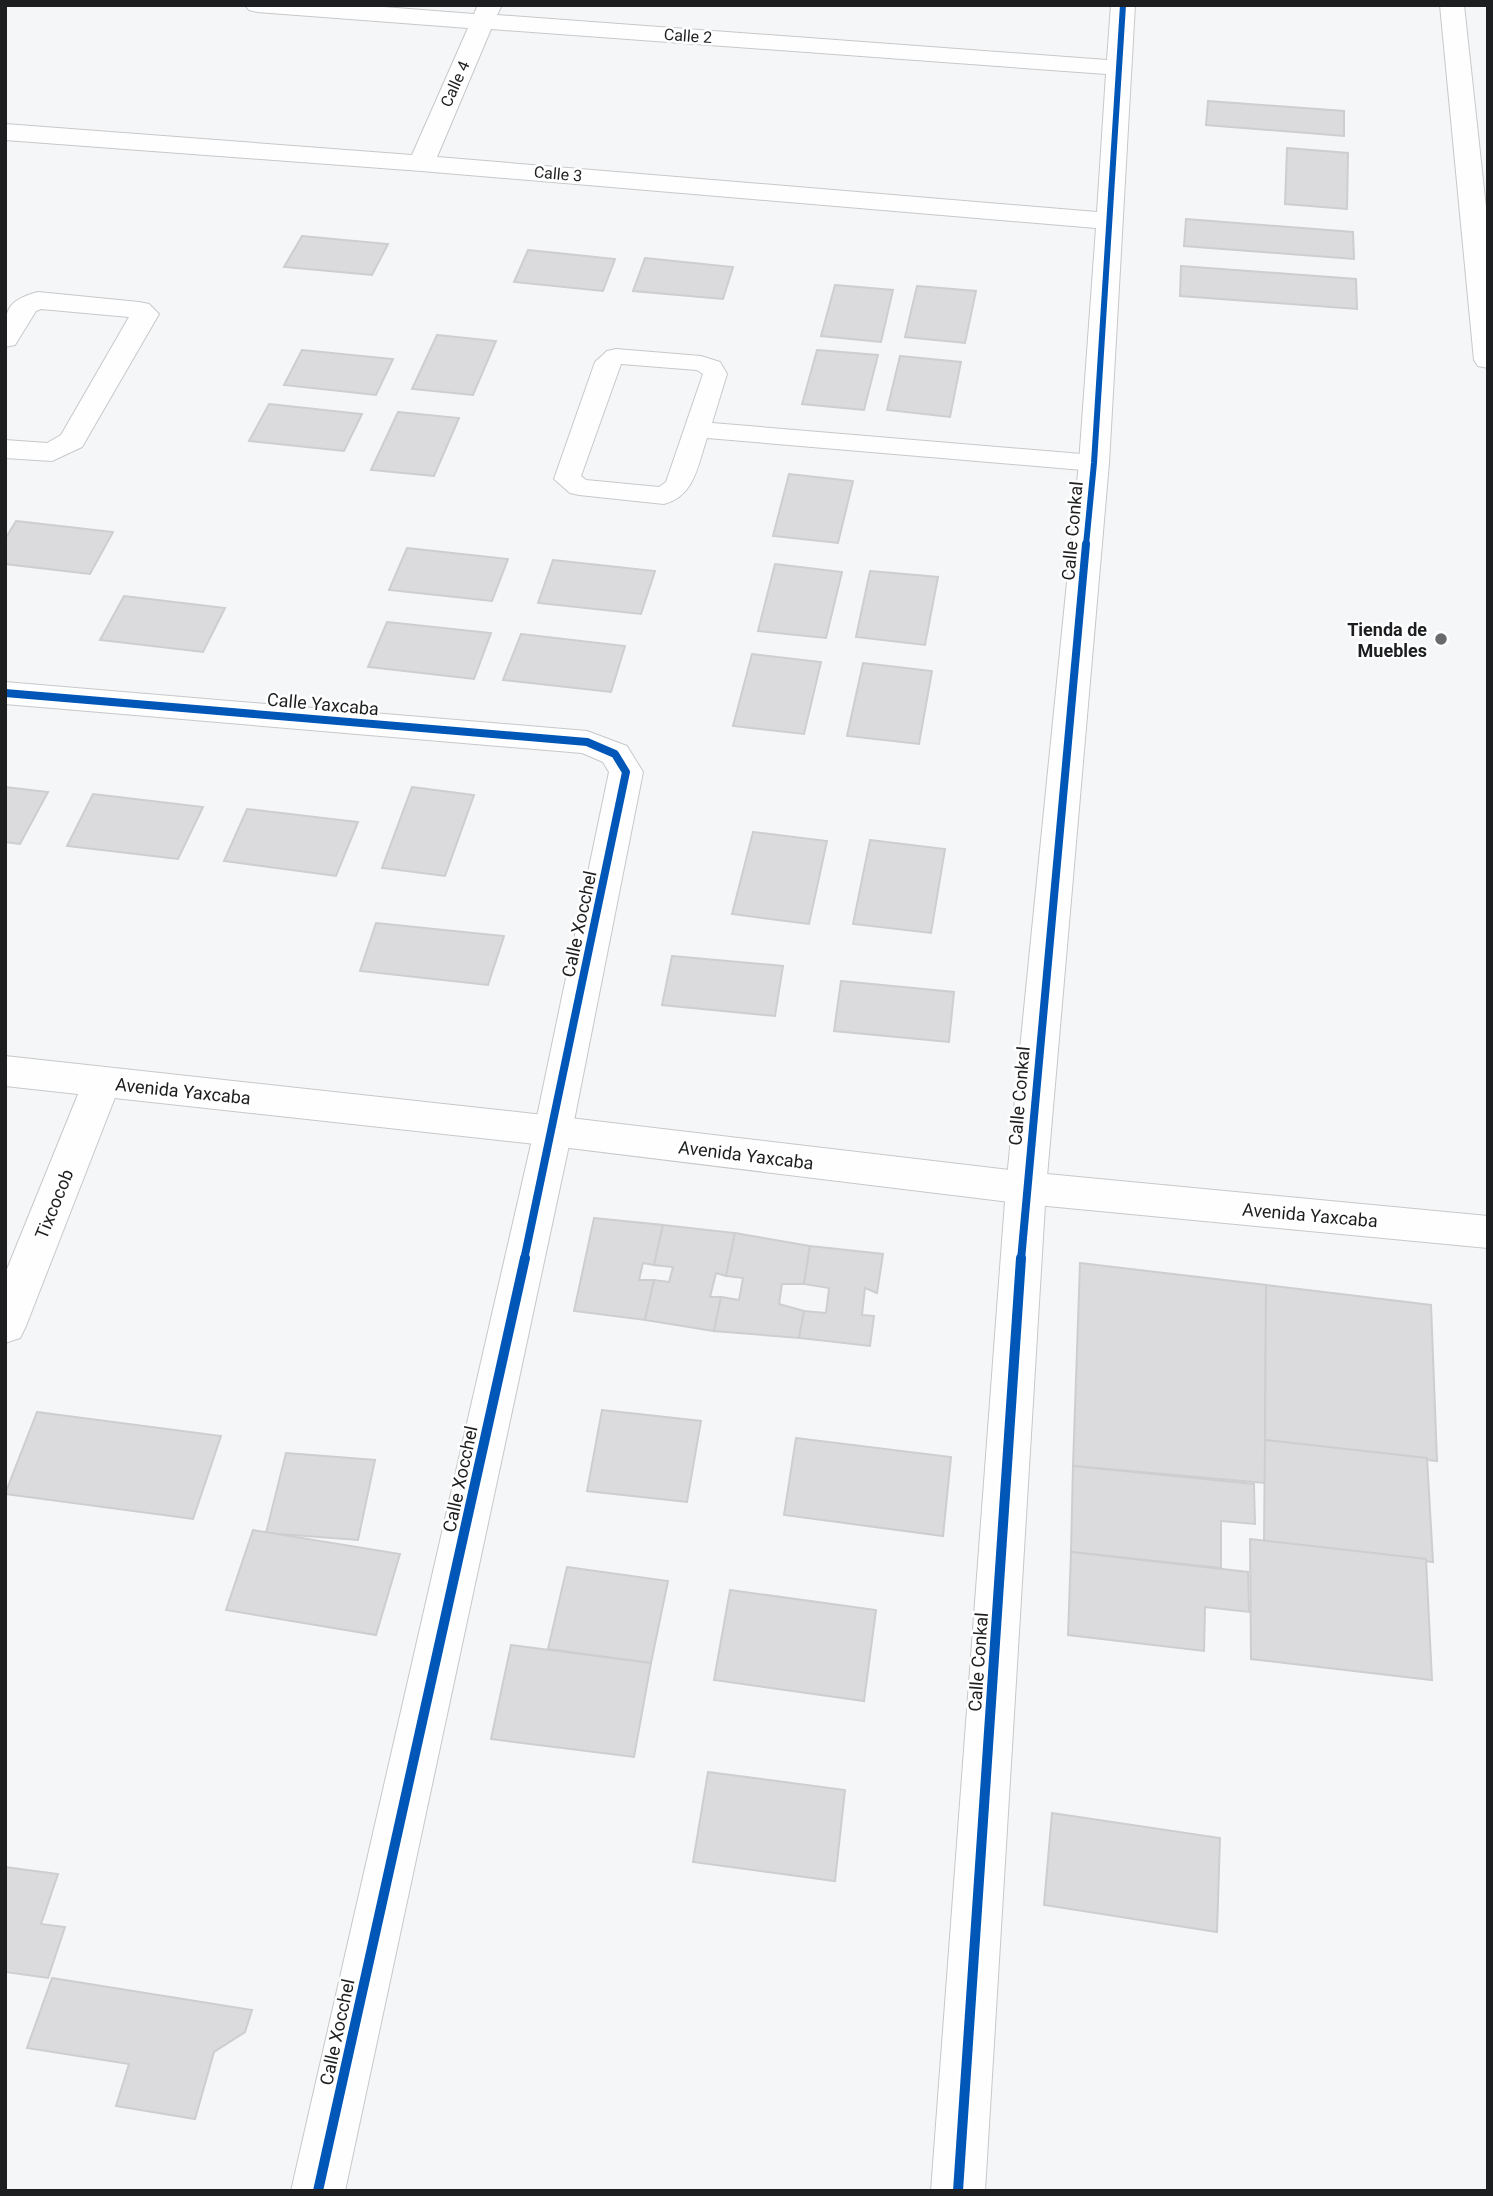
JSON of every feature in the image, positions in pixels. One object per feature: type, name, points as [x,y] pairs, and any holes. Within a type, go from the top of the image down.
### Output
[{"type":"street","name":"Calle 2","points":[[257,5],[486,13],[1120,68]]},
{"type":"street","name":"Calle Conkal","points":[[958,2191],[1026,1188],[1094,463],[1123,5]]},
{"type":"street","points":[[1452,5],[1488,360]]},
{"type":"street","name":"Calle 4","points":[[421,163],[486,13]]},
{"type":"street","name":"Calle 3","points":[[5,132],[421,163],[1111,221]]},
{"type":"street","points":[[5,338],[25,305],[38,300],[139,310],[145,314],[72,442],[52,452],[5,449]]},
{"type":"street","name":"Calle Yaxcaba","points":[[5,693],[587,742],[615,754],[626,772]]},
{"type":"street","name":"Calle Xocchel","points":[[318,2191],[553,1132],[626,772]]},
{"type":"street","name":"Avenida Yaxcaba","points":[[5,1071],[1026,1188],[1488,1232]]},
{"type":"street","name":"Tixcocob","points":[[5,1326],[102,1082]]},
{"type":"lane","points":[[616,356],[701,363],[711,367],[715,374],[696,429],[678,486],[664,496],[579,487],[567,479],[610,358],[616,356]]},
{"type":"lane","points":[[696,429],[1094,463]]},
{"type":"building","points":[[1208,101],[1344,111],[1344,136],[1206,125]]},
{"type":"building","points":[[1287,148],[1348,153],[1347,209],[1285,204]]},
{"type":"building","points":[[1186,219],[1353,232],[1354,259],[1184,246]]},
{"type":"building","points":[[302,236],[388,244],[372,275],[284,267]]},
{"type":"building","points":[[528,250],[615,259],[603,291],[514,282]]},
{"type":"building","points":[[645,258],[733,267],[723,299],[633,291]]},
{"type":"building","points":[[1181,266],[1356,279],[1357,309],[1180,296]]},
{"type":"building","points":[[835,285],[893,290],[881,342],[821,336]]},
{"type":"building","points":[[917,286],[976,291],[965,343],[905,337]]},
{"type":"building","points":[[437,335],[496,341],[473,395],[412,389]]},
{"type":"building","points":[[302,350],[393,359],[376,395],[284,385]]},
{"type":"building","points":[[817,350],[878,355],[864,410],[802,404]]},
{"type":"building","points":[[900,356],[961,362],[950,417],[887,410]]},
{"type":"building","points":[[269,404],[362,414],[344,451],[249,441]]},
{"type":"building","points":[[398,412],[459,418],[434,476],[371,470]]},
{"type":"building","points":[[789,474],[853,481],[838,543],[773,536]]},
{"type":"building","points":[[16,521],[113,532],[90,574],[5,564],[5,539]]},
{"type":"building","points":[[407,548],[508,559],[492,601],[389,590]]},
{"type":"building","points":[[553,560],[655,571],[641,614],[538,603]]},
{"type":"building","points":[[775,564],[842,572],[826,638],[758,631]]},
{"type":"building","points":[[870,571],[938,577],[925,645],[856,637]]},
{"type":"building","points":[[124,596],[225,608],[203,652],[100,640]]},
{"type":"building","points":[[387,622],[491,633],[474,679],[368,667]]},
{"type":"building","points":[[521,634],[625,646],[611,692],[503,680]]},
{"type":"building","points":[[752,654],[821,662],[804,734],[733,726]]},
{"type":"building","points":[[863,663],[932,671],[919,744],[847,736]]},
{"type":"building","points":[[5,787],[48,792],[20,844],[5,842]]},
{"type":"building","points":[[412,787],[474,795],[445,876],[382,868]]},
{"type":"building","points":[[93,794],[203,807],[178,859],[67,846]]},
{"type":"building","points":[[247,809],[358,822],[336,876],[224,861]]},
{"type":"building","points":[[753,832],[827,841],[809,924],[732,914]]},
{"type":"building","points":[[870,840],[945,849],[931,933],[853,924]]},
{"type":"building","points":[[376,923],[504,936],[488,985],[360,971]]},
{"type":"building","points":[[672,956],[783,966],[775,1016],[662,1005]]},
{"type":"building","points":[[841,981],[954,992],[949,1042],[834,1031]]},
{"type":"building","points":[[594,1218],[663,1225],[654,1265],[643,1263],[639,1280],[654,1280],[645,1320],[574,1311]]},
{"type":"building","points":[[663,1225],[735,1233],[726,1276],[716,1273],[710,1297],[721,1297],[714,1331],[645,1320],[654,1280],[669,1282],[673,1267],[654,1265]]},
{"type":"building","points":[[735,1233],[810,1246],[804,1284],[782,1284],[779,1304],[804,1311],[799,1338],[714,1331],[721,1297],[739,1300],[743,1278],[726,1276]]},
{"type":"building","points":[[810,1246],[883,1254],[877,1293],[865,1288],[862,1315],[874,1316],[870,1346],[799,1338],[804,1311],[826,1313],[829,1288],[804,1284]]},
{"type":"building","points":[[1080,1263],[1266,1285],[1265,1483],[1073,1466]]},
{"type":"building","points":[[1266,1285],[1431,1305],[1437,1461],[1265,1440]]},
{"type":"building","points":[[602,1410],[701,1421],[687,1502],[587,1491]]},
{"type":"building","points":[[37,1412],[221,1436],[193,1519],[5,1494]]},
{"type":"building","points":[[796,1438],[951,1457],[943,1536],[784,1515]]},
{"type":"building","points":[[1265,1440],[1427,1458],[1433,1562],[1264,1541]]},
{"type":"building","points":[[286,1453],[375,1460],[358,1540],[266,1533]]},
{"type":"building","points":[[1073,1466],[1254,1484],[1255,1524],[1221,1521],[1221,1568],[1071,1552]]},
{"type":"building","points":[[253,1530],[400,1554],[376,1635],[226,1610]]},
{"type":"building","points":[[1250,1539],[1426,1559],[1432,1680],[1251,1659]]},
{"type":"building","points":[[1071,1552],[1248,1572],[1249,1612],[1205,1607],[1204,1651],[1068,1635]]},
{"type":"building","points":[[567,1567],[668,1581],[651,1663],[548,1649]]},
{"type":"building","points":[[730,1590],[876,1610],[864,1701],[714,1680]]},
{"type":"building","points":[[511,1645],[651,1663],[634,1757],[491,1739]]},
{"type":"building","points":[[708,1772],[845,1790],[835,1881],[693,1862]]},
{"type":"building","points":[[1052,1813],[1220,1838],[1217,1932],[1044,1905]]},
{"type":"building","points":[[5,1867],[58,1874],[41,1924],[65,1927],[48,1978],[5,1972]]},
{"type":"building","points":[[52,1978],[252,2010],[245,2032],[214,2052],[195,2119],[116,2106],[129,2064],[27,2048]]},
{"type":"cycle path","points":[[958,2191],[1026,1188],[1094,463],[1123,5]]},
{"type":"cycle path","points":[[5,693],[587,742],[615,754],[626,772],[553,1131],[318,2191]]},
{"type":"place","name":"Tienda de Muebles","points":[[1441,639]]}]
